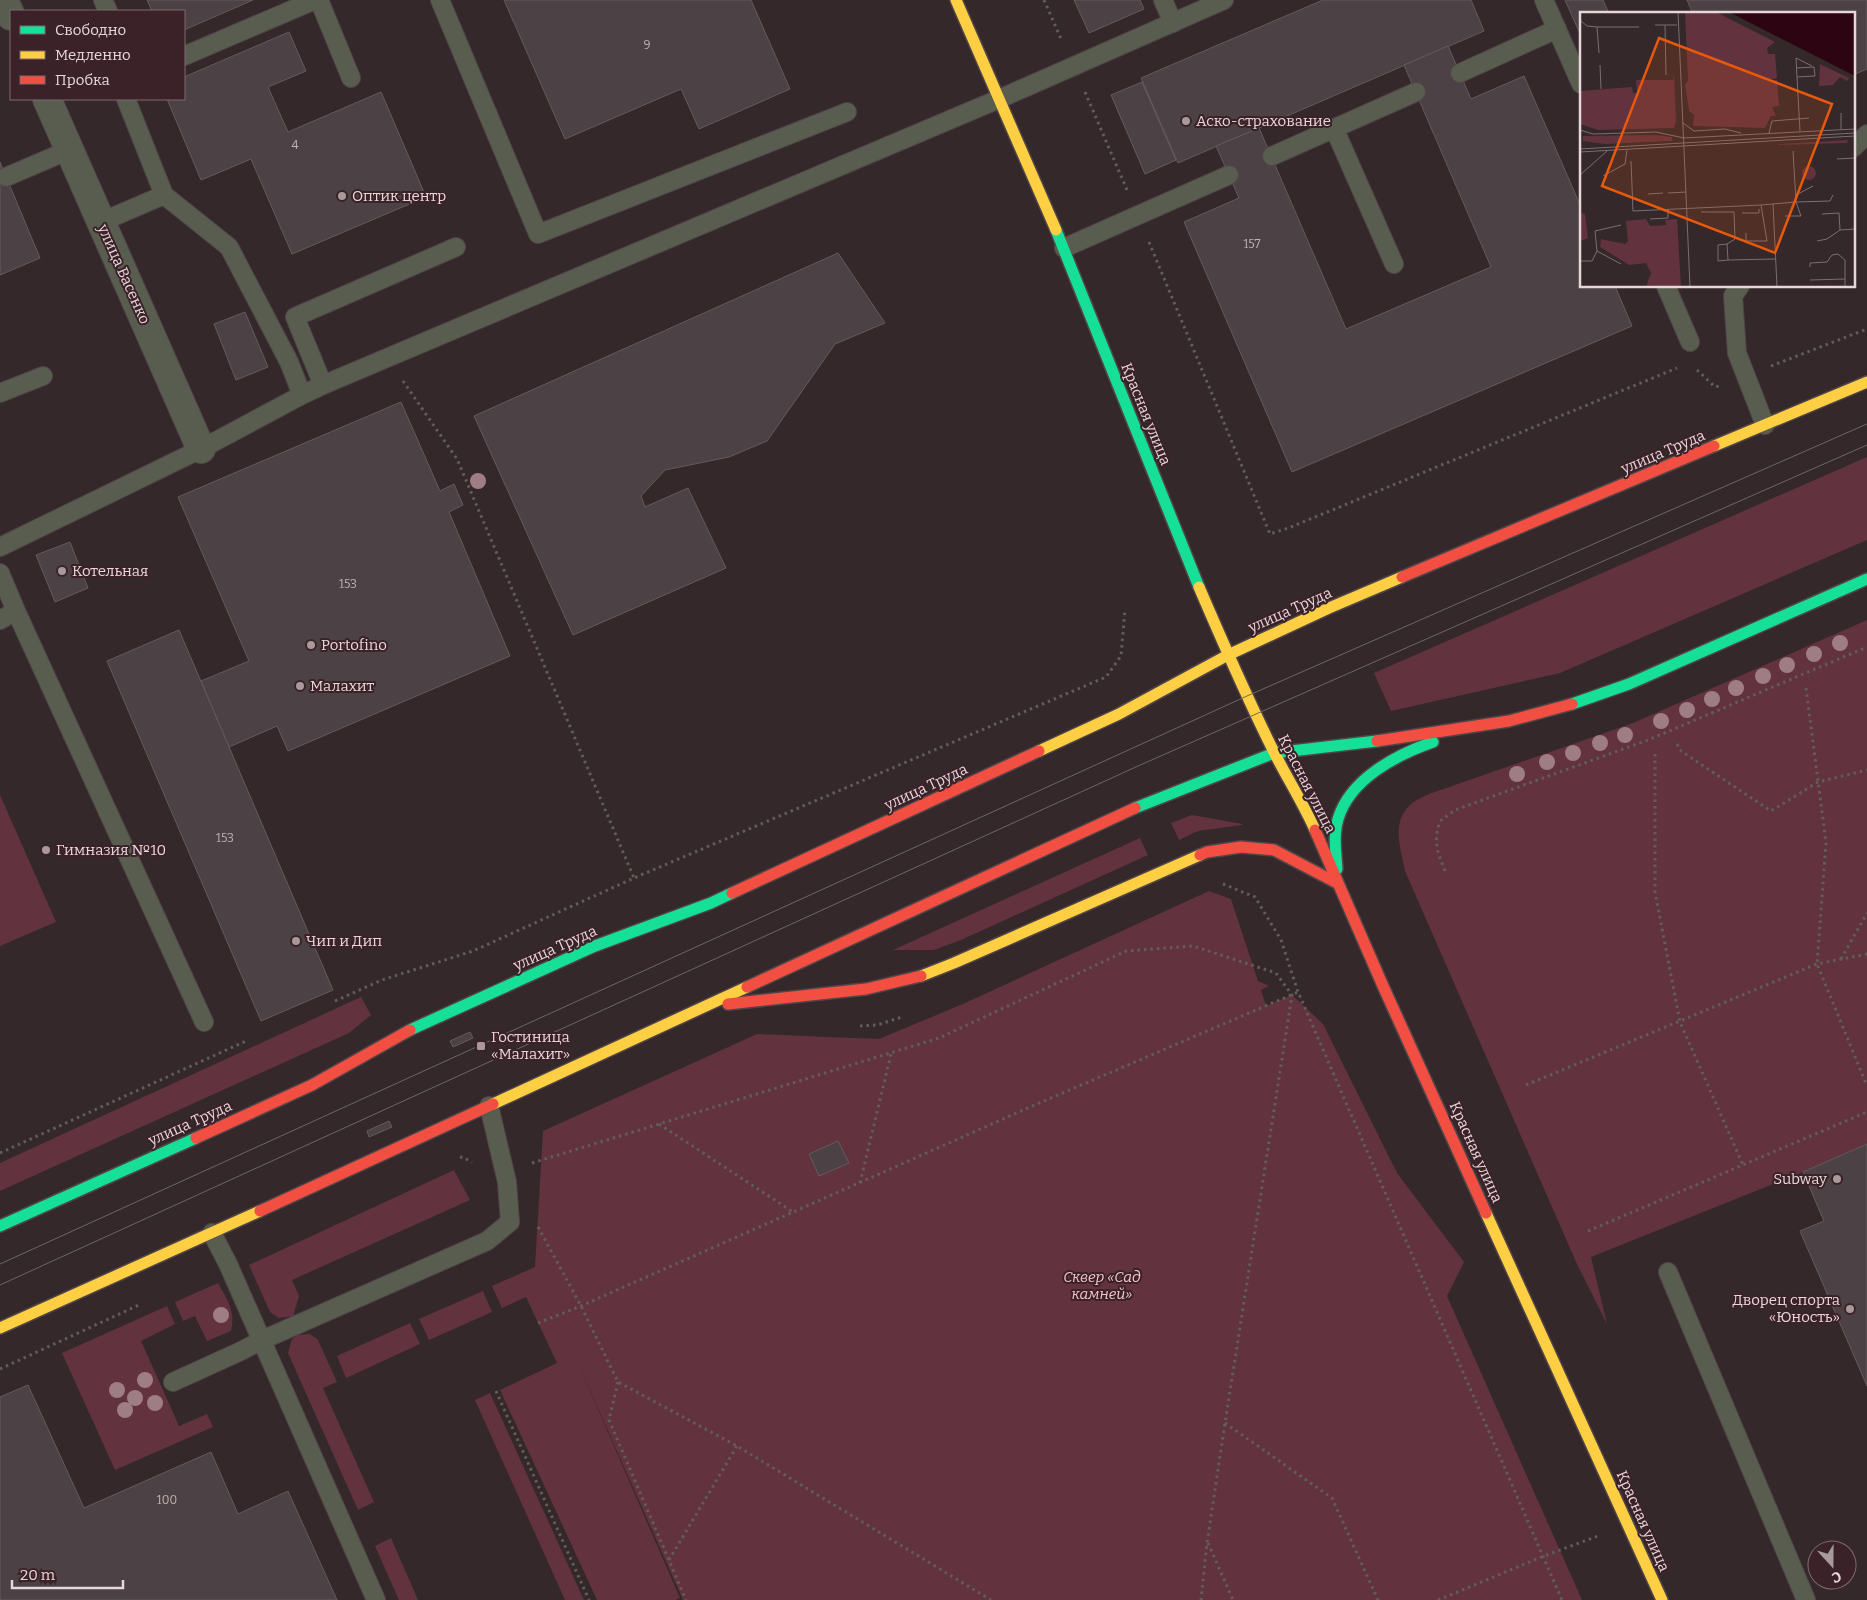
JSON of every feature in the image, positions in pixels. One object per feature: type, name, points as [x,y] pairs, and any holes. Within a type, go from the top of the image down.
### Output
[{"type":"main road","name":"Красная улица","points":[[956,0],[1064,248],[1194,575],[1228,655],[1274,753],[1307,812],[1337,883],[1662,1600]]},
{"type":"main road","name":"улица Труда","points":[[0,1226],[312,1085],[406,1032],[492,992],[595,946],[712,902],[1119,714],[1228,655],[1328,608],[1867,382]]},
{"type":"main road","points":[[707,1006],[843,993],[917,977],[954,963],[1207,852],[1241,847],[1274,850],[1337,883],[1336,836],[1339,818],[1348,796],[1364,780],[1419,746],[1560,708],[1628,684],[1867,579]]},
{"type":"main road","points":[[0,1328],[212,1233],[1151,801],[1274,753],[1390,739],[1509,721]]},
{"type":"street","points":[[4,0],[10,14]]},
{"type":"street","name":"улица Васенко","points":[[47,100],[201,449]]},
{"type":"lane","points":[[185,56],[315,0]]},
{"type":"lane","points":[[319,0],[351,78]]},
{"type":"lane","points":[[440,0],[538,234],[847,112]]},
{"type":"lane","points":[[1162,0],[1173,23]]},
{"type":"lane","points":[[0,547],[201,449],[323,385],[999,99],[1224,0]]},
{"type":"lane","points":[[1544,0],[1580,82]]},
{"type":"lane","points":[[1460,73],[1557,29]]},
{"type":"lane","points":[[1272,156],[1416,92]]},
{"type":"lane","points":[[126,100],[164,195],[229,247],[289,362],[302,395]]},
{"type":"lane","points":[[1334,128],[1394,264]]},
{"type":"lane","points":[[1854,147],[1867,134]]},
{"type":"lane","points":[[6,177],[69,150]]},
{"type":"lane","points":[[1064,248],[1229,175]]},
{"type":"lane","points":[[101,222],[164,195]]},
{"type":"lane","points":[[323,385],[295,317],[456,247]]},
{"type":"lane","points":[[1667,288],[1690,342]]},
{"type":"lane","points":[[1739,288],[1733,296],[1737,353],[1765,425]]},
{"type":"lane","points":[[0,393],[43,376]]},
{"type":"lane","points":[[0,573],[204,1022]]},
{"type":"lane","points":[[0,620],[16,611]]},
{"type":"lane","points":[[173,1382],[260,1341],[487,1240],[510,1222],[507,1182],[489,1106]]},
{"type":"lane","points":[[212,1233],[228,1264],[260,1341],[376,1600]]},
{"type":"lane","points":[[1668,1272],[1806,1600]]},
{"type":"path","points":[[1044,0],[1138,216],[1270,534],[1680,366]]},
{"type":"path","points":[[1696,369],[1715,387],[1867,329]]},
{"type":"path","points":[[387,358],[457,460],[634,878]]},
{"type":"path","points":[[335,1001],[382,980],[473,951],[634,878],[1106,677],[1122,656],[1124,610]]},
{"type":"path","points":[[1445,871],[1438,854],[1435,837],[1440,821],[1455,810],[1648,740],[1867,647]]},
{"type":"path","points":[[1806,688],[1826,843],[1817,964],[1867,1086]]},
{"type":"path","points":[[1677,744],[1681,751],[1771,811],[1818,782],[1867,770]]},
{"type":"path","points":[[1655,754],[1655,892],[1680,1022],[1743,1165]]},
{"type":"path","points":[[1841,959],[1867,913]]},
{"type":"path","points":[[532,1163],[939,1038],[1126,951],[1193,946],[1276,973],[1292,995],[1225,1423],[1207,1543],[1201,1600]]},
{"type":"path","points":[[1526,1085],[1817,964],[1867,954]]},
{"type":"path","points":[[1286,958],[1298,992],[1562,1600]]},
{"type":"path","points":[[538,1323],[582,1306],[1037,1104],[1298,992]]},
{"type":"path","points":[[0,1153],[246,1042]]},
{"type":"path","points":[[860,1183],[891,1053]]},
{"type":"path","points":[[1588,1231],[1867,1112]]},
{"type":"path","points":[[658,1124],[793,1212]]},
{"type":"path","points":[[454,1161],[462,1157],[516,1186],[582,1306],[618,1382],[738,1446],[991,1600]]},
{"type":"path","points":[[0,1369],[149,1300]]},
{"type":"path","points":[[618,1382],[609,1420],[686,1600]]},
{"type":"path","points":[[496,1391],[589,1600]]},
{"type":"path","points":[[1225,1423],[1332,1498],[1378,1600]]},
{"type":"path","points":[[669,1560],[738,1446]]},
{"type":"path","points":[[1438,1600],[1544,1556],[1629,1524]]},
{"type":"path","points":[[1207,1543],[1233,1600]]},
{"type":"green space","points":[[1867,457],[1867,540],[1560,673],[1391,711],[1374,673]]},
{"type":"green space","points":[[1867,620],[1867,1144],[1803,1172],[1591,1257],[1607,1324],[1576,1262],[1405,871],[1399,837],[1400,821],[1403,813],[1411,804],[1429,794],[1633,723]]},
{"type":"green space","points":[[0,795],[56,922],[0,946]]},
{"type":"green space","points":[[1192,815],[1242,825],[1198,831],[1179,840],[1171,823]]},
{"type":"green space","points":[[1140,838],[1148,855],[961,940],[934,950],[893,950]]},
{"type":"green space","name":"Сквер «Сад камней»","points":[[1209,891],[1231,899],[1258,981],[1269,986],[1261,990],[1266,1006],[1292,995],[1323,1024],[1397,1173],[1464,1262],[1447,1296],[1582,1600],[683,1600],[577,1361],[680,1598],[675,1600],[597,1600],[500,1390],[557,1363],[526,1297],[502,1308],[492,1286],[535,1267],[543,1131],[757,1034],[879,1039],[965,1003]]},
{"type":"green space","points":[[361,997],[371,1015],[349,1033],[0,1191],[0,1163]]},
{"type":"green space","points":[[454,1170],[470,1200],[292,1280],[299,1296],[293,1316],[279,1318],[270,1312],[249,1265]]},
{"type":"green space","points":[[218,1283],[231,1312],[231,1331],[207,1341],[195,1316],[183,1321],[175,1302]]},
{"type":"green space","points":[[483,1291],[492,1312],[429,1340],[419,1319]]},
{"type":"green space","points":[[167,1306],[175,1324],[141,1341],[179,1426],[207,1414],[213,1427],[115,1470],[62,1353]]},
{"type":"green space","points":[[410,1323],[420,1344],[346,1378],[337,1356]]},
{"type":"green space","points":[[310,1334],[318,1340],[337,1382],[323,1388],[374,1502],[358,1510],[288,1353],[292,1339],[298,1335]]},
{"type":"green space","points":[[490,1393],[584,1600],[565,1600],[475,1400]]},
{"type":"green space","points":[[391,1538],[418,1600],[399,1600],[375,1546]]},
{"type":"building","points":[[147,0],[253,0],[185,30],[185,10],[152,10]]},
{"type":"building","points":[[504,0],[751,0],[790,89],[699,129],[681,89],[565,139]]},
{"type":"building","points":[[1074,0],[1140,0],[1144,9],[1089,33]]},
{"type":"building","points":[[1323,0],[1471,0],[1484,31],[1178,163],[1141,78]]},
{"type":"building","points":[[1565,0],[1603,0],[1608,12],[1580,12],[1580,34]]},
{"type":"building","points":[[1687,0],[1867,0],[1867,69],[1854,75],[1854,12],[1692,12]]},
{"type":"building","points":[[289,32],[306,71],[268,87],[288,132],[381,92],[426,197],[292,254],[251,159],[201,180],[167,100],[185,100],[185,77]]},
{"type":"building","points":[[1448,46],[1471,99],[1524,76],[1580,205],[1580,288],[1616,288],[1632,326],[1292,472],[1184,222],[1239,198],[1216,146],[1259,128],[1346,329],[1491,267],[1404,65]]},
{"type":"building","points":[[1142,82],[1176,160],[1145,174],[1111,95]]},
{"type":"building","points":[[0,162],[40,258],[0,275]]},
{"type":"building","points":[[838,253],[885,323],[835,344],[767,441],[729,457],[665,470],[641,496],[645,507],[688,488],[726,568],[573,635],[474,416]]},
{"type":"building","points":[[245,312],[268,367],[236,380],[214,324]]},
{"type":"building","points":[[401,402],[440,491],[454,484],[463,505],[449,512],[510,656],[288,751],[277,726],[229,747],[201,681],[249,661],[178,497]]},
{"type":"building","name":"Котельная","points":[[70,542],[88,588],[55,602],[36,555]]},
{"type":"building","points":[[179,630],[333,990],[261,1021],[107,661]]},
{"type":"building","points":[[470,1032],[473,1038],[453,1047],[450,1041]]},
{"type":"building","points":[[389,1121],[392,1127],[369,1137],[367,1131]]},
{"type":"building","points":[[838,1141],[849,1163],[819,1176],[809,1154]]},
{"type":"building","name":"Дворец спорта «Юность»","points":[[1867,1144],[1867,1386],[1800,1231],[1824,1221],[1803,1172]]},
{"type":"building","points":[[28,1385],[84,1508],[211,1452],[238,1514],[288,1491],[337,1600],[0,1600],[0,1397]]},
{"type":"tram line","points":[[0,1264],[1247,696],[1867,424]]},
{"type":"tram line","points":[[0,1285],[1138,766],[1867,445]]},
{"type":"traffic: fast","points":[[1056,230],[1199,587]]},
{"type":"traffic: fast","points":[[1572,704],[1629,684],[1867,579]]},
{"type":"traffic: fast","points":[[1135,808],[1274,753],[1377,741]]},
{"type":"traffic: fast","points":[[1337,869],[1336,825],[1344,805],[1353,792],[1376,770],[1404,754],[1433,742]]},
{"type":"traffic: fast","points":[[410,1030],[595,946],[711,903],[732,893]]},
{"type":"traffic: fast","points":[[0,1226],[196,1138]]},
{"type":"traffic: slow","points":[[956,0],[1056,230]]},
{"type":"traffic: slow","points":[[1714,446],[1867,382]]},
{"type":"traffic: slow","points":[[1039,751],[1119,714],[1228,655],[1329,608],[1402,577]]},
{"type":"traffic: slow","points":[[1199,587],[1254,711],[1315,830]]},
{"type":"traffic: slow","points":[[921,976],[1200,855]]},
{"type":"traffic: slow","points":[[493,1104],[747,987]]},
{"type":"traffic: slow","points":[[0,1328],[260,1211]]},
{"type":"traffic: slow","points":[[1486,1213],[1662,1600]]},
{"type":"traffic: jam","points":[[1402,577],[1714,446]]},
{"type":"traffic: jam","points":[[1377,741],[1509,721],[1572,704]]},
{"type":"traffic: jam","points":[[732,893],[1039,751]]},
{"type":"traffic: jam","points":[[747,987],[1135,808]]},
{"type":"traffic: jam","points":[[1315,830],[1383,986],[1486,1213]]},
{"type":"traffic: jam","points":[[1200,855],[1207,852],[1241,847],[1274,850],[1337,883]]},
{"type":"traffic: jam","points":[[728,1004],[866,989],[921,976]]},
{"type":"traffic: jam","points":[[196,1138],[312,1085],[410,1030]]},
{"type":"traffic: jam","points":[[260,1211],[493,1104]]},
{"type":"place","name":"Аско-страхование","points":[[1186,121]]},
{"type":"place","name":"Оптик центр","points":[[342,196]]},
{"type":"place","name":"Котельная","points":[[62,571]]},
{"type":"place","name":"Portofino","points":[[311,645]]},
{"type":"place","name":"Малахит","points":[[300,686]]},
{"type":"place","name":"Гимназия №10","points":[[46,850]]},
{"type":"place","name":"Чип и Дип","points":[[296,941]]},
{"type":"place","name":"Гостиница «Малахит»","points":[[481,1046]]},
{"type":"place","name":"Subway","points":[[1837,1179]]},
{"type":"place","name":"Дворец спорта «Юность»","points":[[1850,1309]]}]
